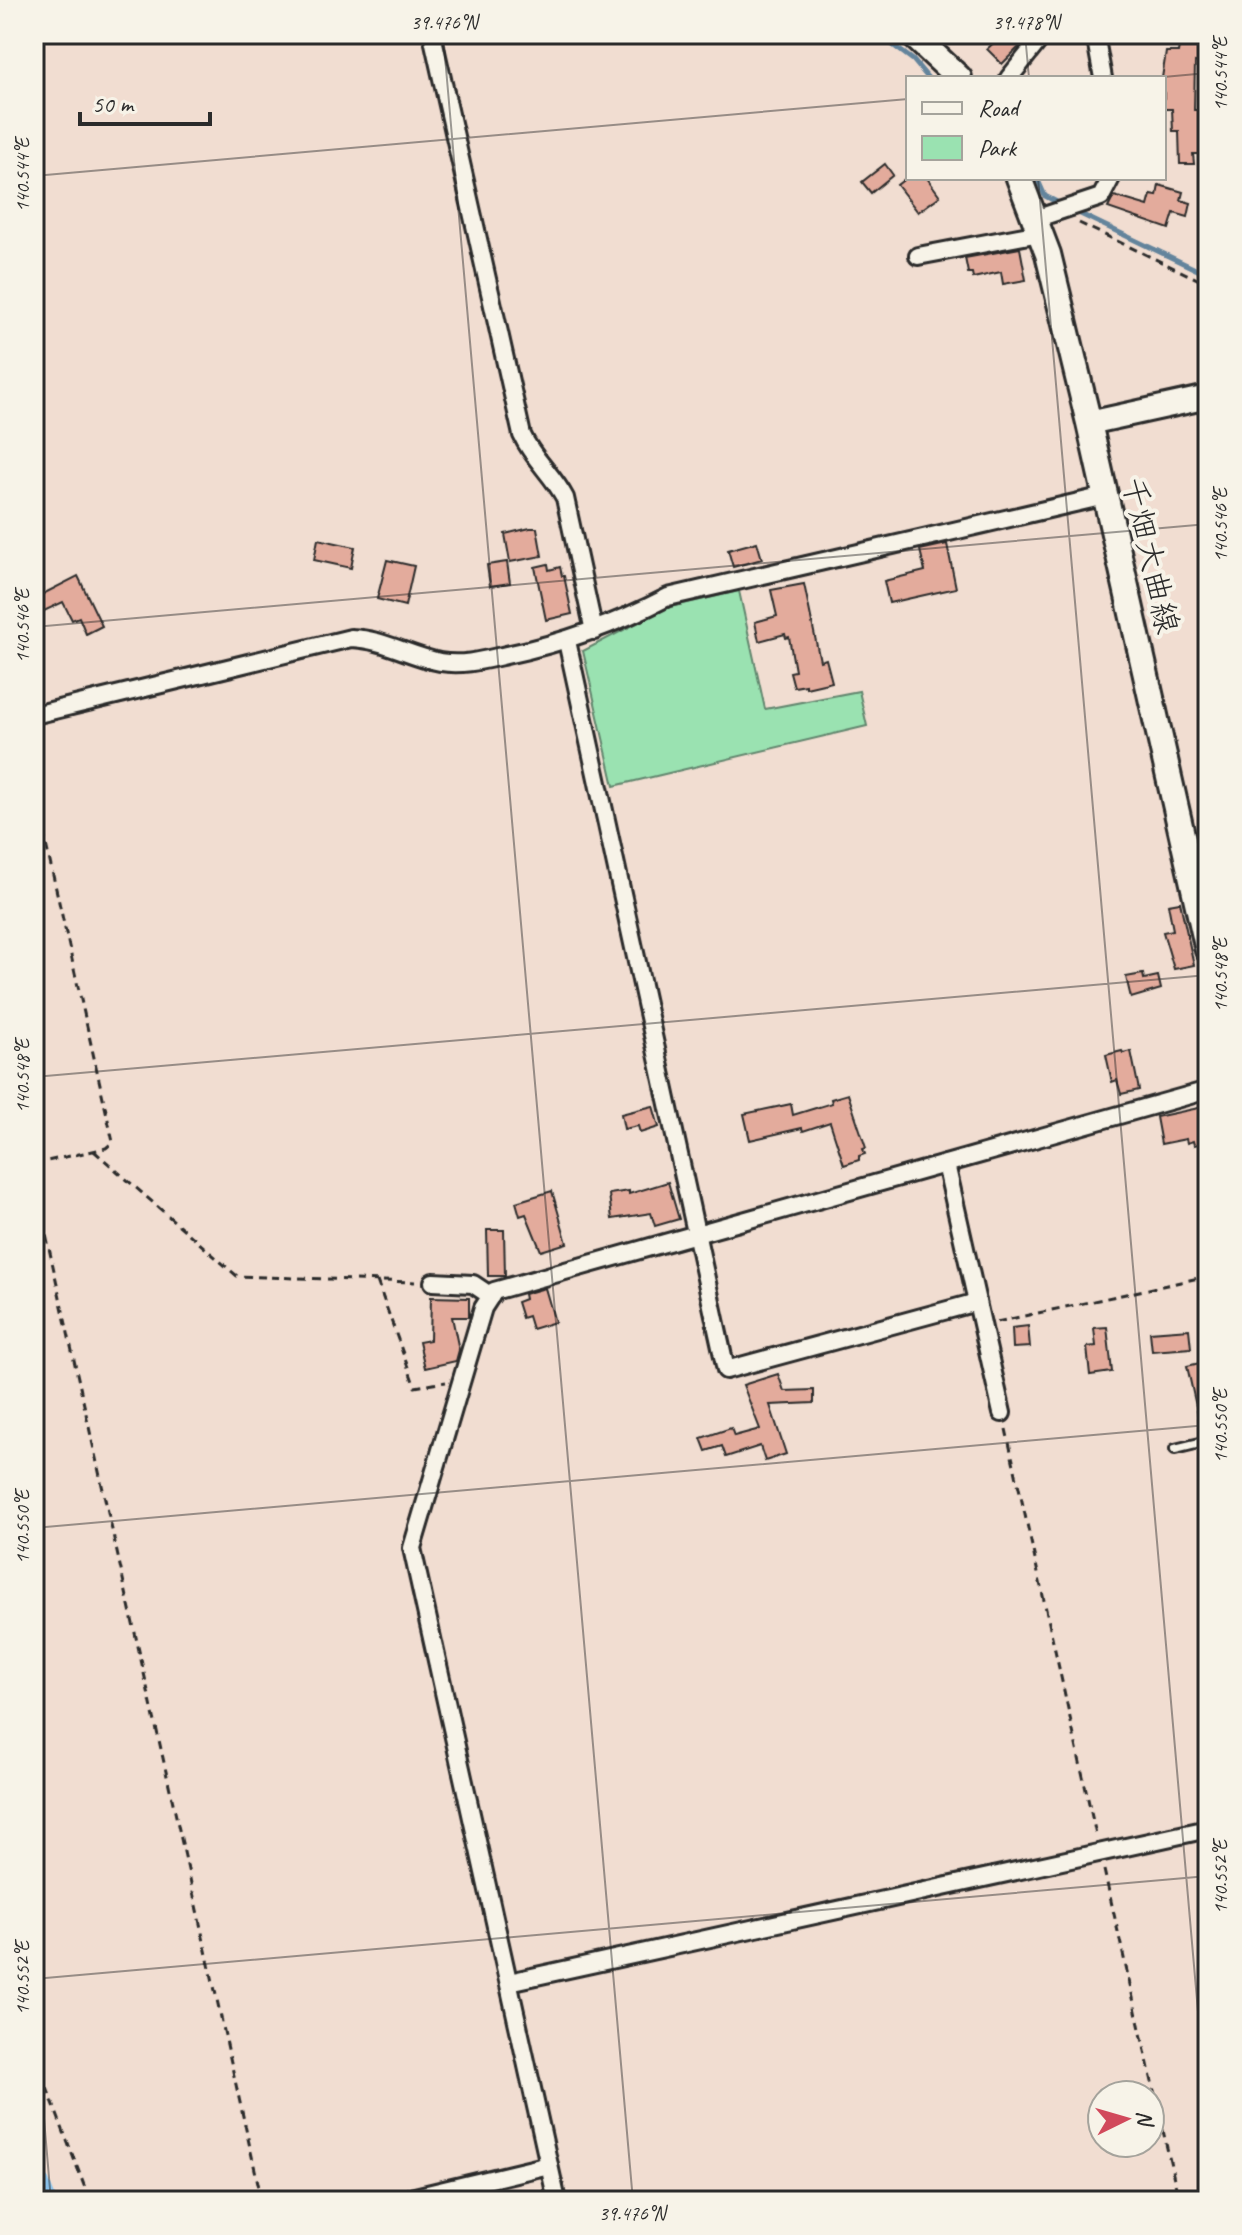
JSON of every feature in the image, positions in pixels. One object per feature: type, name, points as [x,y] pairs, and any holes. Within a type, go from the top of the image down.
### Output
[{"type":"main road","points":[[912,34],[957,76]]},
{"type":"main road","name":"千畑大曲線","points":[[1020,180],[1044,221],[1048,254],[1208,950]]},
{"type":"street","points":[[432,34],[522,435],[529,451],[559,485],[565,498],[594,631]]},
{"type":"street","points":[[1011,76],[1044,34]]},
{"type":"street","points":[[1095,34],[1103,76]]},
{"type":"street","points":[[918,256],[1044,221],[1101,197],[1110,180]]},
{"type":"street","points":[[1089,423],[1208,397]]},
{"type":"street","points":[[34,715],[351,638],[373,639],[438,662],[464,664],[567,641],[626,619],[668,597],[1105,496]]},
{"type":"street","points":[[567,641],[726,1370],[977,1302]]},
{"type":"street","points":[[557,2201],[412,1548],[483,1308],[494,1291],[1208,1090]]},
{"type":"street","points":[[946,1164],[1002,1413]]},
{"type":"street","points":[[433,1282],[473,1284],[491,1296]]},
{"type":"street","points":[[509,1982],[1208,1829]]},
{"type":"street","points":[[398,2201],[549,2165]]},
{"type":"lane","points":[[1175,1449],[1208,1441]]},
{"type":"path","points":[[1079,223],[1208,284]]},
{"type":"path","points":[[34,791],[113,1135],[113,1142],[106,1148],[34,1164]]},
{"type":"path","points":[[94,1151],[237,1276],[433,1282]]},
{"type":"path","points":[[34,1181],[262,2201]]},
{"type":"path","points":[[983,1325],[1208,1276]]},
{"type":"path","points":[[377,1280],[415,1387],[462,1381]]},
{"type":"path","points":[[1002,1413],[1179,2201]]},
{"type":"path","points":[[34,2063],[41,2072],[90,2201]]},
{"type":"green space","points":[[739,591],[765,709],[859,691],[867,726],[614,786],[583,651],[666,608]]},
{"type":"building","points":[[1003,34],[1010,34],[1021,45],[1002,64],[987,49]]},
{"type":"building","points":[[1181,34],[1208,34],[1208,64],[1195,62],[1194,110],[1203,110],[1204,154],[1193,154],[1194,164],[1180,164],[1179,131],[1173,131],[1172,109],[1166,109],[1166,76],[1162,76],[1166,52],[1178,52]]},
{"type":"building","points":[[885,164],[893,175],[871,193],[862,182]]},
{"type":"building","points":[[906,178],[928,180],[940,196],[918,212],[897,185]]},
{"type":"building","points":[[1159,185],[1183,192],[1181,200],[1191,203],[1188,217],[1174,213],[1169,229],[1108,208],[1114,196],[1148,206],[1151,195],[1157,196]]},
{"type":"building","points":[[1020,248],[1026,280],[1003,284],[1001,272],[973,278],[972,273],[968,273],[965,258]]},
{"type":"building","points":[[537,528],[542,556],[510,562],[505,534]]},
{"type":"building","points":[[318,539],[355,547],[351,568],[314,560]]},
{"type":"building","points":[[757,542],[762,559],[733,567],[728,550]]},
{"type":"building","points":[[947,544],[956,588],[889,603],[884,581],[925,571],[920,550]]},
{"type":"building","points":[[387,560],[414,566],[405,606],[377,599]]},
{"type":"building","points":[[507,562],[510,583],[490,586],[487,565]]},
{"type":"building","points":[[548,564],[549,570],[560,567],[572,614],[546,620],[535,567]]},
{"type":"building","points":[[78,576],[102,626],[86,634],[79,617],[72,620],[63,602],[44,611],[37,597]]},
{"type":"building","points":[[804,584],[820,661],[826,659],[832,682],[806,688],[806,685],[794,687],[790,672],[795,671],[789,637],[786,638],[785,634],[759,641],[755,622],[777,616],[771,590]]},
{"type":"building","points":[[1180,902],[1194,965],[1174,969],[1163,932],[1173,930],[1168,904]]},
{"type":"building","points":[[1143,974],[1144,979],[1158,976],[1161,989],[1131,998],[1126,977]]},
{"type":"building","points":[[1131,1051],[1139,1090],[1121,1094],[1117,1080],[1112,1082],[1106,1055]]},
{"type":"building","points":[[848,1094],[866,1148],[859,1160],[844,1165],[830,1122],[803,1131],[802,1128],[750,1140],[744,1114],[791,1104],[793,1115],[832,1103],[831,1099]]},
{"type":"building","points":[[653,1106],[659,1127],[640,1133],[638,1126],[624,1129],[621,1114]]},
{"type":"building","points":[[1208,1106],[1208,1142],[1194,1145],[1193,1141],[1187,1143],[1186,1139],[1161,1144],[1156,1117]]},
{"type":"building","points":[[668,1182],[679,1219],[655,1226],[651,1213],[612,1219],[609,1194],[629,1191],[629,1194]]},
{"type":"building","points":[[552,1191],[567,1243],[541,1251],[526,1214],[520,1216],[516,1202]]},
{"type":"building","points":[[487,1230],[504,1230],[505,1276],[488,1276]]},
{"type":"building","points":[[545,1288],[555,1322],[532,1329],[528,1316],[522,1318],[517,1302],[525,1299],[524,1294]]},
{"type":"building","points":[[431,1297],[469,1298],[469,1317],[452,1317],[459,1350],[456,1361],[425,1368],[419,1342],[430,1340]]},
{"type":"building","points":[[1028,1326],[1030,1347],[1013,1348],[1012,1328]]},
{"type":"building","points":[[1107,1327],[1112,1372],[1090,1375],[1087,1347],[1096,1346],[1094,1328]]},
{"type":"building","points":[[1189,1329],[1191,1348],[1152,1351],[1150,1332]]},
{"type":"building","points":[[1208,1361],[1208,1433],[1202,1433],[1187,1366]]},
{"type":"building","points":[[778,1374],[784,1391],[814,1390],[814,1403],[770,1405],[786,1454],[765,1461],[760,1446],[726,1457],[722,1446],[706,1451],[701,1438],[731,1428],[734,1436],[760,1429],[743,1385]]},
{"type":"waterway","points":[[878,34],[913,60],[926,76]]},
{"type":"waterway","points":[[1038,180],[1045,196],[1063,205]]},
{"type":"waterway","points":[[1072,210],[1208,275]]},
{"type":"waterway","points":[[34,2186],[40,2201]]}]
